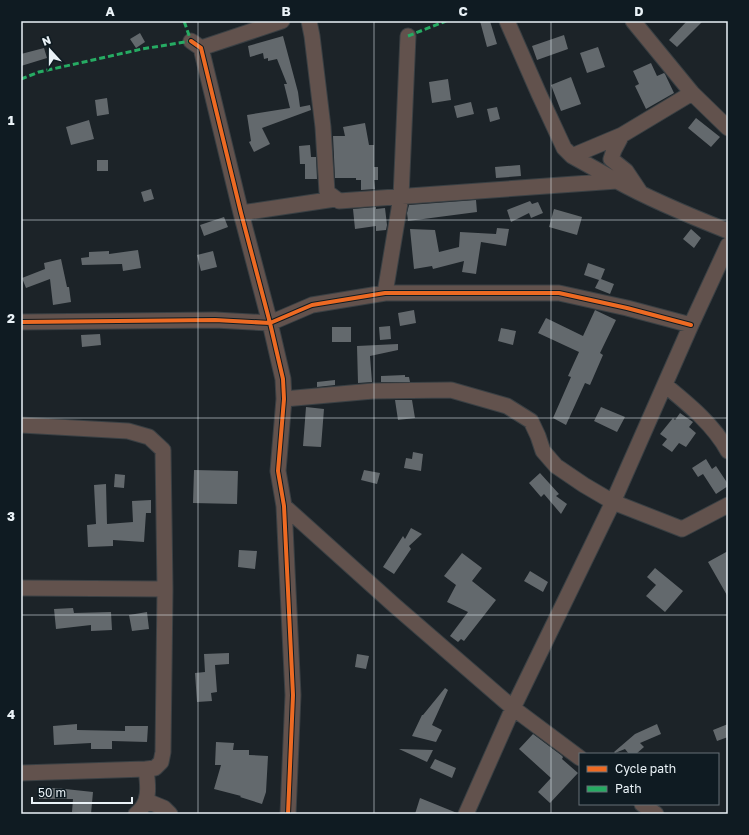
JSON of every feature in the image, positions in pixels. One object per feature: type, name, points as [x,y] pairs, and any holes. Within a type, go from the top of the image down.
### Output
[{"type":"street","points":[[282,21],[196,44],[270,323],[283,379],[284,399],[278,471],[284,506],[293,695],[288,814]]},
{"type":"street","points":[[309,21],[323,126],[327,192],[335,199],[339,201],[617,181]]},
{"type":"street","points":[[507,21],[564,148],[572,156],[642,195],[678,212],[728,231]]},
{"type":"street","points":[[633,21],[692,93],[728,128]]},
{"type":"street","points":[[385,293],[401,197],[408,36]]},
{"type":"street","points":[[572,156],[622,135],[692,93]]},
{"type":"street","points":[[622,135],[611,159],[626,171],[642,195]]},
{"type":"street","points":[[241,213],[335,199]]},
{"type":"street","points":[[466,814],[513,708],[613,502],[664,384],[728,244]]},
{"type":"street","points":[[21,322],[215,320],[270,323],[312,306],[385,293],[559,293],[628,308],[691,325]]},
{"type":"street","points":[[664,384],[693,408],[720,437],[728,451]]},
{"type":"street","points":[[284,399],[373,391],[451,390],[507,406],[531,421],[543,452],[556,466],[613,502],[638,510],[682,529],[728,505]]},
{"type":"street","points":[[21,425],[128,431],[149,437],[162,450],[164,470],[165,589],[163,752],[161,762],[155,768],[146,769],[21,773]]},
{"type":"street","points":[[284,506],[394,605],[513,708],[579,757]]},
{"type":"street","points":[[21,588],[165,589]]},
{"type":"street","points":[[136,814],[147,801],[146,769]]},
{"type":"street","points":[[147,801],[164,808],[170,814]]},
{"type":"street","points":[[643,805],[656,814]]},
{"type":"building","points":[[480,21],[490,21],[497,44],[487,47]]},
{"type":"building","points":[[687,21],[703,21],[677,47],[669,40]]},
{"type":"building","points":[[140,33],[145,42],[136,48],[130,39]]},
{"type":"building","points":[[564,35],[568,49],[537,60],[532,46]]},
{"type":"building","points":[[283,36],[298,92],[300,107],[310,105],[311,110],[262,128],[270,144],[254,152],[249,142],[251,141],[247,115],[290,108],[284,84],[287,84],[277,59],[268,61],[268,58],[264,59],[263,53],[250,57],[248,46]]},
{"type":"building","points":[[598,47],[605,67],[587,73],[580,53]]},
{"type":"building","points":[[44,48],[47,58],[21,66],[21,54]]},
{"type":"building","points":[[651,63],[657,76],[664,73],[665,74],[674,93],[646,109],[635,86],[639,84],[633,71]]},
{"type":"building","points":[[571,77],[581,104],[561,111],[551,85]]},
{"type":"building","points":[[448,79],[451,100],[432,103],[429,82]]},
{"type":"building","points":[[107,98],[109,114],[97,116],[95,100]]},
{"type":"building","points":[[471,102],[474,114],[457,118],[454,106]]},
{"type":"building","points":[[497,107],[500,119],[490,122],[487,109]]},
{"type":"building","points":[[696,118],[720,137],[711,147],[688,128]]},
{"type":"building","points":[[89,120],[94,139],[71,145],[66,127]]},
{"type":"building","points":[[365,123],[369,145],[374,145],[374,167],[378,167],[378,180],[374,180],[375,189],[361,190],[361,180],[356,180],[356,178],[335,178],[333,136],[345,136],[343,127]]},
{"type":"building","points":[[310,145],[311,157],[316,157],[317,179],[305,179],[305,164],[300,164],[299,146]]},
{"type":"building","points":[[97,160],[108,160],[108,171],[97,171]]},
{"type":"building","points":[[520,165],[521,176],[496,178],[495,167]]},
{"type":"building","points":[[151,189],[154,199],[144,202],[141,192]]},
{"type":"building","points":[[476,200],[477,212],[408,221],[407,213],[409,205]]},
{"type":"building","points":[[530,201],[532,204],[538,202],[543,213],[531,218],[529,213],[511,222],[507,210]]},
{"type":"building","points":[[376,207],[376,209],[385,208],[387,225],[386,230],[376,231],[376,226],[355,229],[353,209]]},
{"type":"building","points":[[554,209],[582,217],[577,235],[549,227]]},
{"type":"building","points":[[224,217],[228,227],[204,236],[200,225]]},
{"type":"building","points":[[497,228],[509,229],[506,246],[481,242],[476,274],[462,272],[464,261],[433,269],[432,266],[414,269],[410,229],[435,230],[439,252],[459,247],[460,232],[496,234]]},
{"type":"building","points":[[691,229],[701,238],[694,248],[683,239]]},
{"type":"building","points":[[138,250],[141,268],[123,271],[122,264],[82,265],[81,258],[89,257],[89,252],[109,251],[109,254]]},
{"type":"building","points":[[213,251],[217,267],[201,271],[197,255]]},
{"type":"building","points":[[61,259],[67,287],[69,287],[71,302],[53,305],[50,279],[26,288],[22,278],[45,269],[44,263]]},
{"type":"building","points":[[588,263],[605,269],[601,279],[614,284],[610,294],[595,288],[599,280],[584,275]]},
{"type":"building","points":[[414,310],[416,323],[400,326],[398,313]]},
{"type":"building","points":[[595,310],[616,320],[600,353],[603,355],[590,385],[585,383],[566,425],[553,418],[571,377],[568,376],[579,352],[538,333],[546,318],[583,336]]},
{"type":"building","points":[[390,326],[391,339],[380,340],[379,327]]},
{"type":"building","points":[[332,327],[351,327],[351,342],[332,342]]},
{"type":"building","points":[[501,328],[516,331],[513,345],[498,341]]},
{"type":"building","points":[[100,334],[101,345],[82,347],[81,335]]},
{"type":"building","points":[[398,344],[398,350],[370,356],[372,382],[358,383],[357,346]]},
{"type":"building","points":[[405,375],[405,377],[409,377],[410,382],[381,382],[381,376]]},
{"type":"building","points":[[335,380],[335,385],[317,387],[317,382]]},
{"type":"building","points":[[395,400],[412,400],[415,418],[398,420]]},
{"type":"building","points":[[306,407],[324,409],[321,447],[303,446]]},
{"type":"building","points":[[601,407],[625,417],[617,432],[594,421]]},
{"type":"building","points":[[680,413],[693,422],[689,427],[696,433],[686,447],[679,443],[672,452],[662,445],[667,439],[660,434],[673,418],[675,420]]},
{"type":"building","points":[[413,452],[423,454],[421,471],[404,468],[406,458],[412,459]]},
{"type":"building","points":[[706,459],[712,469],[716,466],[728,484],[728,486],[716,494],[703,474],[698,477],[692,468]]},
{"type":"building","points":[[194,470],[238,471],[237,504],[193,503]]},
{"type":"building","points":[[364,470],[380,473],[377,484],[361,480]]},
{"type":"building","points":[[540,473],[559,494],[556,496],[567,504],[561,514],[544,494],[541,497],[529,483]]},
{"type":"building","points":[[115,474],[125,475],[124,488],[114,487]]},
{"type":"building","points":[[106,484],[107,524],[133,522],[132,501],[151,500],[151,513],[146,513],[144,542],[113,540],[113,546],[88,547],[87,525],[96,524],[94,485]]},
{"type":"building","points":[[411,528],[422,534],[409,546],[411,549],[394,574],[383,567],[403,536],[405,539]]},
{"type":"building","points":[[239,550],[257,551],[255,569],[238,567]]},
{"type":"building","points":[[728,551],[728,597],[708,562]]},
{"type":"building","points":[[462,553],[482,568],[472,581],[496,600],[464,641],[461,639],[458,642],[450,636],[468,612],[447,602],[456,585],[444,576]]},
{"type":"building","points":[[655,568],[683,591],[665,612],[646,596],[656,585],[647,577]]},
{"type":"building","points":[[530,571],[548,582],[543,592],[524,581]]},
{"type":"building","points":[[73,608],[74,613],[111,612],[112,630],[91,631],[91,625],[56,629],[54,609]]},
{"type":"building","points":[[147,612],[149,629],[132,631],[129,615]]},
{"type":"building","points":[[229,653],[229,664],[215,665],[217,692],[211,693],[212,701],[197,702],[195,673],[205,672],[204,654]]},
{"type":"building","points":[[357,654],[369,656],[366,669],[355,667]]},
{"type":"building","points":[[445,688],[448,690],[432,725],[442,730],[436,742],[412,736],[422,715]]},
{"type":"building","points":[[77,724],[77,730],[125,731],[125,726],[148,726],[147,742],[112,741],[112,749],[91,749],[91,743],[54,745],[53,726]]},
{"type":"building","points":[[657,724],[661,734],[640,743],[644,747],[637,753],[628,753],[625,749],[615,753],[614,752],[635,734]]},
{"type":"building","points":[[728,724],[728,737],[717,741],[713,730]]},
{"type":"building","points":[[533,734],[561,755],[563,757],[562,759],[578,773],[550,803],[538,792],[551,778],[519,749]]},
{"type":"building","points":[[216,742],[234,743],[233,750],[249,750],[249,755],[268,756],[266,792],[262,804],[240,797],[241,796],[214,789],[221,765],[215,765]]},
{"type":"building","points":[[399,749],[433,750],[427,762]]},
{"type":"building","points":[[435,759],[456,768],[452,778],[430,768]]},
{"type":"building","points":[[39,788],[56,788],[93,792],[91,814],[72,812],[73,799],[39,799]]},
{"type":"building","points":[[420,798],[457,813],[457,814],[415,814]]},
{"type":"marked path","points":[[21,79],[39,72],[142,49],[191,41],[184,21]]},
{"type":"marked path","points":[[408,36],[446,21]]},
{"type":"cycle path","points":[[191,41],[201,48],[283,379],[284,399],[278,471],[284,506],[293,695],[288,814]]},
{"type":"cycle path","points":[[21,322],[215,320],[270,323],[312,305],[385,293],[559,293],[627,308],[691,325]]}]
